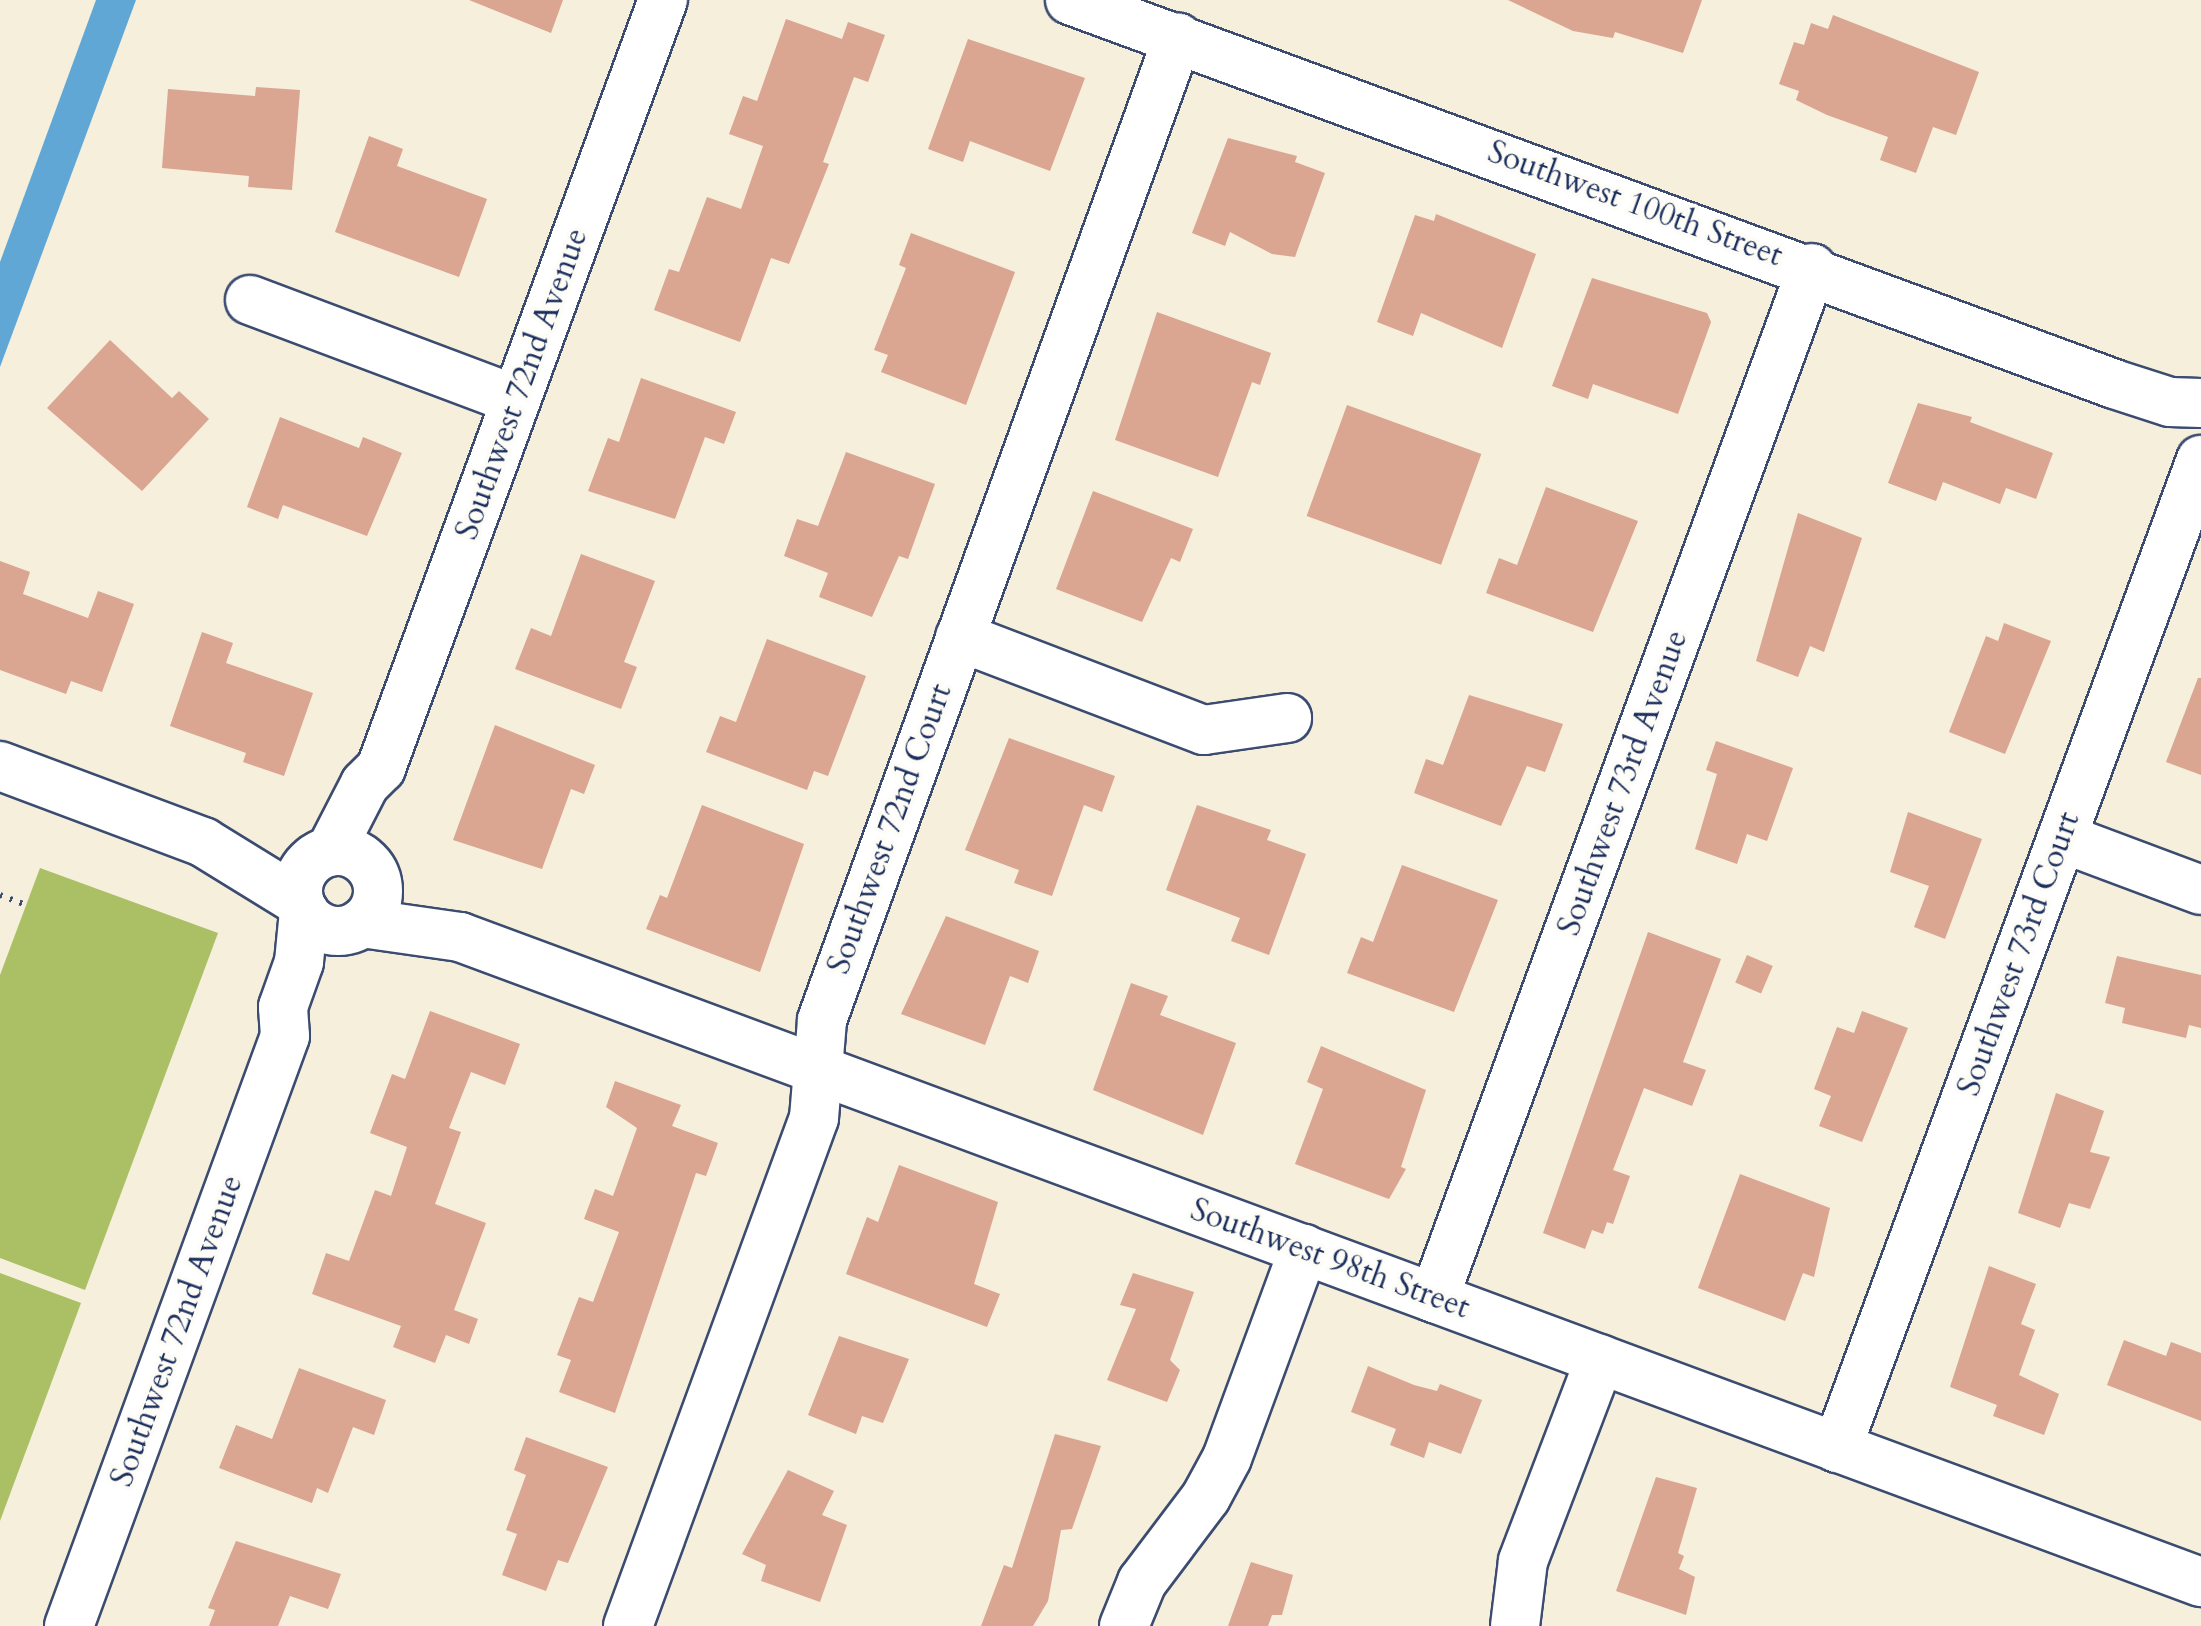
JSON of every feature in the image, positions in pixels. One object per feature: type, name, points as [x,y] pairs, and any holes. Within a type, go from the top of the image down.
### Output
[{"type":"street","name":"Southwest 72nd Avenue","points":[[347,862],[385,792],[382,768],[663,0]]},
{"type":"street","name":"Southwest 100th Street","points":[[1070,0],[1812,268],[2114,384],[2170,402],[2201,403]]},
{"type":"street","name":"Southwest 72nd Court","points":[[628,1626],[814,1118],[822,1020],[1178,38]]},
{"type":"street","name":"Southwest 73rd Avenue","points":[[1434,1298],[1812,268]]},
{"type":"street","points":[[250,300],[516,400]]},
{"type":"street","name":"Southwest 73rd Court","points":[[1837,1448],[2201,460]]},
{"type":"street","points":[[960,636],[1204,730],[1286,718]]},
{"type":"street","name":"Southwest 98th Street","points":[[0,766],[203,842],[347,862],[393,894],[452,925],[460,937]]},
{"type":"street","points":[[2062,838],[2201,890]]},
{"type":"street","name":"Southwest 98th Street","points":[[203,842],[301,906]]},
{"type":"street","points":[[347,862],[376,903],[357,926],[320,926],[301,906],[300,878],[347,862]]},
{"type":"street","name":"Southwest 72nd Avenue","points":[[68,1626],[284,1036],[283,1007],[299,962],[301,906]]},
{"type":"street","name":"Southwest 72nd Avenue","points":[[284,1036],[303,1017],[330,958],[357,926]]},
{"type":"street","name":"Southwest 98th Street","points":[[357,926],[460,937],[2201,1582]]},
{"type":"street","points":[[1124,1626],[1142,1582],[1227,1458],[1304,1249]]},
{"type":"street","points":[[1514,1626],[1523,1561],[1600,1359]]},
{"type":"path","points":[[0,896],[26,905]]},
{"type":"green space","points":[[40,868],[218,933],[85,1290],[0,1258],[0,975]]},
{"type":"green space","points":[[0,1273],[81,1303],[0,1521]]},
{"type":"water","points":[[96,0],[136,0],[0,367],[0,262]]},
{"type":"building","points":[[469,0],[563,0],[551,33]]},
{"type":"building","points":[[1508,0],[1702,0],[1683,53],[1615,32],[1613,38],[1573,31]]},
{"type":"building","points":[[1833,15],[1979,72],[1956,135],[1933,127],[1916,173],[1880,160],[1888,137],[1796,100],[1799,91],[1779,84],[1794,42],[1804,45],[1811,23],[1828,29]]},
{"type":"building","points":[[786,19],[842,39],[848,22],[885,35],[868,82],[854,77],[823,162],[829,164],[789,264],[771,258],[740,342],[654,310],[669,269],[679,272],[707,197],[741,209],[763,146],[729,134],[743,96],[757,101]]},
{"type":"building","points":[[968,39],[1085,78],[1050,171],[970,141],[963,162],[928,149]]},
{"type":"building","points":[[256,87],[300,90],[292,190],[248,187],[249,176],[162,168],[168,89],[255,96]]},
{"type":"building","points":[[369,136],[403,149],[397,166],[487,199],[459,277],[335,232]]},
{"type":"building","points":[[1228,138],[1297,156],[1295,162],[1325,173],[1295,257],[1272,254],[1230,232],[1225,246],[1192,233]]},
{"type":"building","points":[[1436,214],[1536,254],[1502,348],[1421,313],[1413,336],[1377,322],[1415,215],[1434,221]]},
{"type":"building","points":[[911,233],[1015,272],[966,405],[881,372],[888,355],[874,350],[906,268],[899,265]]},
{"type":"building","points":[[1592,278],[1707,313],[1711,322],[1678,414],[1593,384],[1588,399],[1552,386]]},
{"type":"building","points":[[1157,312],[1271,353],[1260,385],[1252,382],[1218,477],[1115,440]]},
{"type":"building","points":[[110,340],[172,398],[179,391],[209,419],[142,491],[47,408]]},
{"type":"building","points":[[641,378],[736,412],[724,444],[705,437],[675,519],[588,491],[608,438],[619,442]]},
{"type":"building","points":[[1918,403],[1972,417],[1970,422],[2053,453],[2036,499],[2006,488],[2000,504],[1943,482],[1936,501],[1888,483]]},
{"type":"building","points":[[1347,405],[1481,454],[1441,565],[1307,516]]},
{"type":"building","points":[[280,417],[359,448],[363,437],[402,453],[367,536],[283,505],[278,519],[247,507]]},
{"type":"building","points":[[846,452],[935,484],[908,559],[899,556],[872,617],[819,597],[828,573],[784,556],[797,519],[818,526]]},
{"type":"building","points":[[1546,487],[1638,521],[1593,632],[1486,593],[1499,558],[1517,565]]},
{"type":"building","points":[[1093,491],[1193,529],[1180,562],[1171,558],[1142,622],[1056,589]]},
{"type":"building","points":[[1798,513],[1862,538],[1824,652],[1810,646],[1798,677],[1756,661]]},
{"type":"building","points":[[581,554],[655,581],[624,662],[637,667],[621,709],[515,669],[531,628],[551,636]]},
{"type":"building","points":[[0,561],[30,572],[23,594],[88,618],[98,591],[134,604],[102,692],[71,681],[66,694],[0,670]]},
{"type":"building","points":[[2004,623],[2051,641],[2005,754],[1949,732],[1986,636],[1998,641]]},
{"type":"building","points":[[202,632],[233,643],[226,663],[313,693],[284,776],[243,762],[246,753],[170,726]]},
{"type":"building","points":[[767,639],[866,676],[828,776],[814,771],[807,790],[706,752],[720,716],[736,722]]},
{"type":"building","points":[[2201,678],[2201,775],[2166,762]]},
{"type":"building","points":[[1469,695],[1563,724],[1545,772],[1527,766],[1501,826],[1414,793],[1426,759],[1443,765]]},
{"type":"building","points":[[495,725],[595,765],[584,794],[571,789],[542,869],[453,840]]},
{"type":"building","points":[[1009,738],[1115,776],[1102,812],[1084,805],[1052,896],[1014,883],[1019,870],[965,850]]},
{"type":"building","points":[[1716,741],[1793,768],[1767,841],[1747,834],[1737,864],[1695,849],[1717,774],[1706,770]]},
{"type":"building","points":[[702,805],[804,844],[760,972],[646,929],[660,895],[667,898]]},
{"type":"building","points":[[1197,805],[1271,830],[1267,840],[1306,854],[1269,955],[1231,941],[1240,918],[1166,890]]},
{"type":"building","points":[[1908,812],[1982,839],[1945,939],[1914,927],[1929,886],[1890,872]]},
{"type":"building","points":[[1402,865],[1498,900],[1454,1012],[1347,973],[1361,937],[1373,942]]},
{"type":"building","points":[[946,916],[1039,951],[1028,983],[1010,976],[985,1045],[901,1014]]},
{"type":"building","points":[[1648,932],[1721,959],[1683,1062],[1706,1070],[1692,1106],[1644,1088],[1613,1170],[1630,1176],[1613,1224],[1607,1222],[1603,1234],[1592,1230],[1585,1249],[1543,1233]]},
{"type":"building","points":[[1747,955],[1773,966],[1761,994],[1735,983]]},
{"type":"building","points":[[2117,956],[2201,975],[2201,1028],[2189,1025],[2186,1038],[2122,1023],[2125,1008],[2105,1003]]},
{"type":"building","points":[[1131,983],[1168,996],[1160,1015],[1236,1043],[1203,1135],[1093,1090]]},
{"type":"building","points":[[430,1011],[520,1044],[505,1085],[471,1072],[449,1128],[461,1132],[435,1204],[486,1223],[454,1310],[478,1319],[469,1344],[446,1335],[435,1363],[393,1347],[401,1326],[312,1294],[326,1253],[349,1261],[375,1190],[391,1196],[407,1147],[370,1133],[392,1074],[405,1079]]},
{"type":"building","points":[[1862,1011],[1908,1028],[1862,1142],[1819,1126],[1831,1096],[1814,1089],[1837,1027],[1854,1033]]},
{"type":"building","points":[[1321,1046],[1426,1090],[1401,1167],[1406,1169],[1389,1199],[1295,1164],[1323,1089],[1307,1082]]},
{"type":"building","points":[[615,1081],[681,1105],[672,1126],[718,1143],[706,1176],[696,1173],[615,1413],[559,1392],[571,1360],[557,1355],[579,1297],[593,1302],[619,1232],[584,1219],[595,1189],[613,1196],[637,1128],[606,1107]]},
{"type":"building","points":[[2056,1093],[2104,1111],[2090,1152],[2110,1157],[2090,1209],[2069,1203],[2060,1228],[2018,1213]]},
{"type":"building","points":[[899,1165],[998,1202],[974,1284],[1000,1294],[987,1327],[846,1274],[867,1217],[878,1222]]},
{"type":"building","points":[[1740,1174],[1830,1208],[1814,1277],[1803,1273],[1785,1321],[1698,1288]]},
{"type":"building","points":[[1989,1266],[2036,1284],[2021,1324],[2035,1330],[2019,1375],[2059,1394],[2044,1435],[1993,1416],[1997,1405],[1950,1387]]},
{"type":"building","points":[[1133,1273],[1194,1292],[1170,1360],[1180,1370],[1167,1402],[1107,1380],[1136,1309],[1120,1305]]},
{"type":"building","points":[[839,1336],[909,1359],[883,1423],[862,1416],[856,1434],[808,1415]]},
{"type":"building","points":[[2124,1340],[2166,1356],[2171,1342],[2201,1353],[2201,1421],[2107,1385]]},
{"type":"building","points":[[1368,1366],[1414,1385],[1437,1391],[1440,1384],[1482,1400],[1461,1454],[1429,1442],[1424,1458],[1390,1445],[1396,1429],[1351,1412]]},
{"type":"building","points":[[299,1368],[386,1400],[374,1435],[353,1427],[328,1493],[317,1488],[312,1503],[219,1468],[236,1425],[272,1439]]},
{"type":"building","points":[[1055,1434],[1101,1446],[1072,1529],[1061,1530],[1048,1601],[1033,1626],[981,1626],[1004,1565],[1012,1568]]},
{"type":"building","points":[[526,1437],[608,1467],[568,1563],[558,1560],[546,1591],[502,1575],[517,1534],[506,1530],[526,1475],[514,1470]]},
{"type":"building","points":[[788,1470],[834,1491],[822,1515],[847,1525],[820,1602],[761,1581],[766,1565],[742,1554]]},
{"type":"building","points":[[1656,1477],[1697,1488],[1678,1553],[1684,1556],[1679,1569],[1695,1577],[1686,1615],[1616,1591]]},
{"type":"building","points":[[236,1541],[341,1574],[328,1609],[290,1596],[278,1626],[209,1626],[215,1610],[208,1608]]},
{"type":"building","points":[[1251,1562],[1293,1575],[1282,1615],[1272,1615],[1268,1626],[1228,1626]]}]
